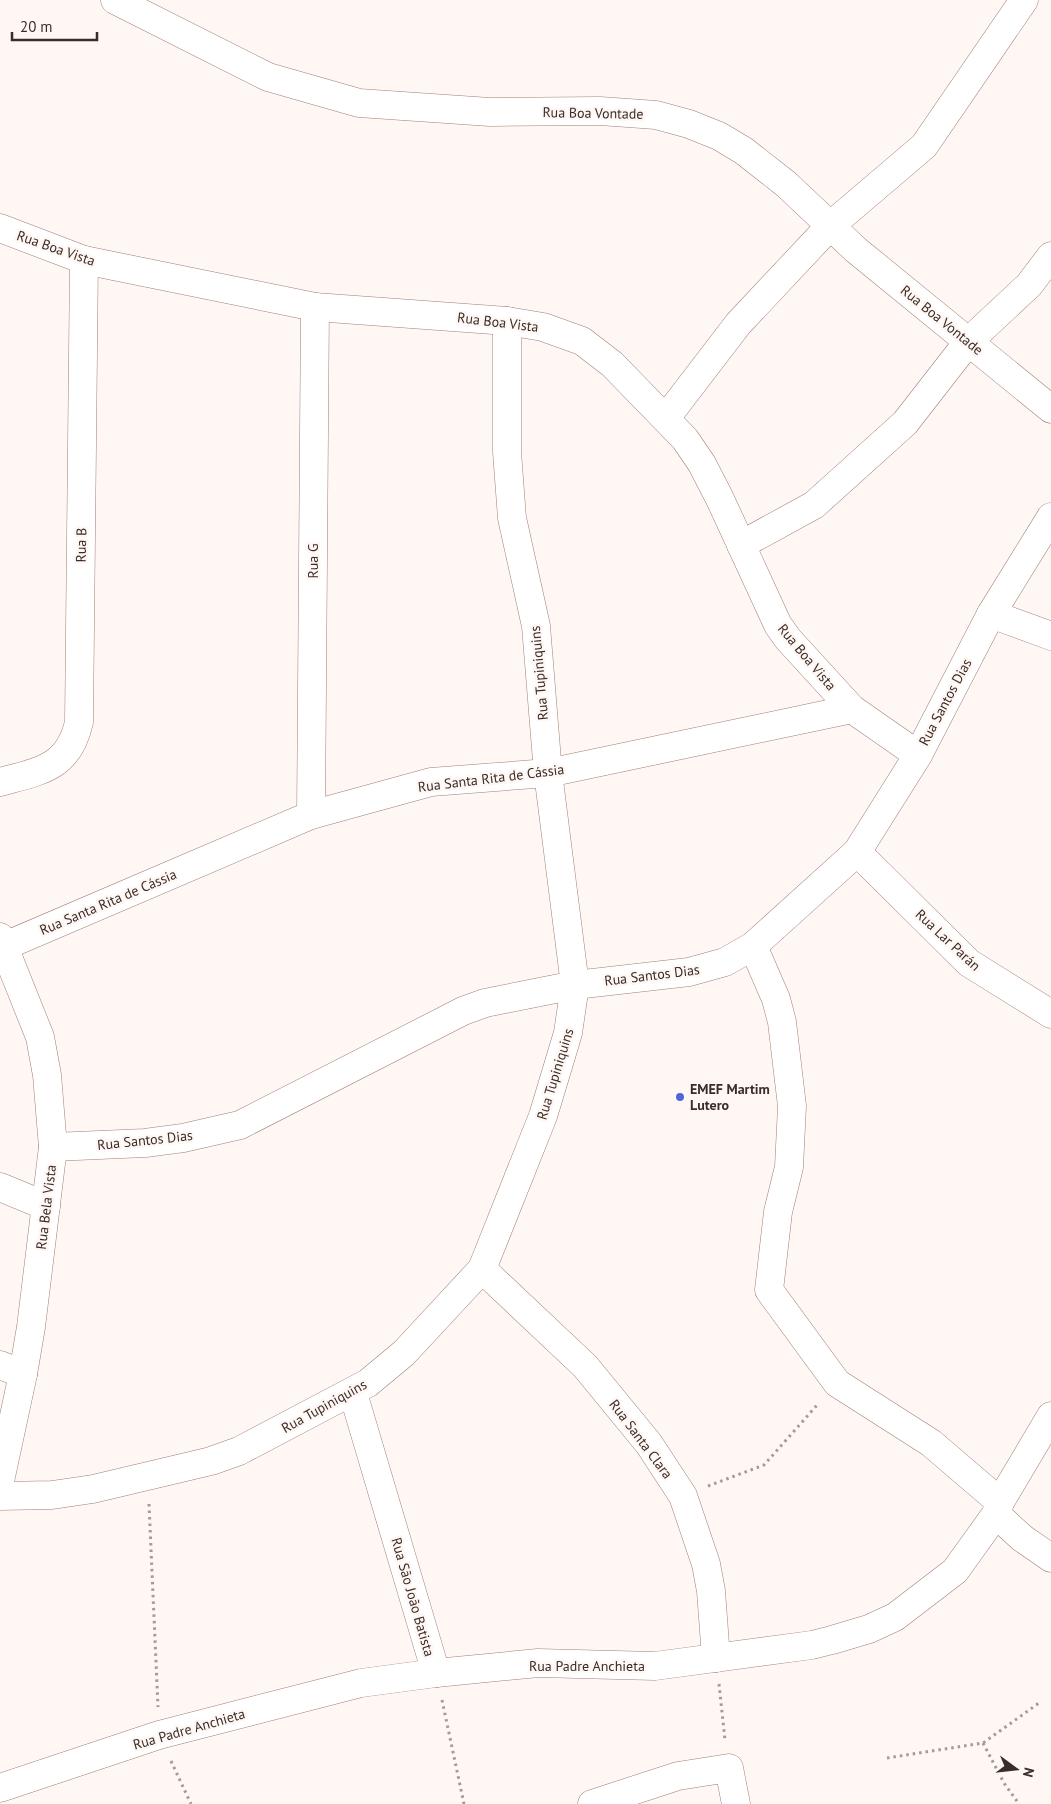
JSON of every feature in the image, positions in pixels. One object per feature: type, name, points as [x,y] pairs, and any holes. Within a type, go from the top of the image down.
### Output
[{"type":"street","name":"Rua Boa Vontade","points":[[115,0],[268,76],[359,103],[490,112],[600,111],[656,115],[689,124],[744,151],[786,184],[830,226],[1051,409]]},
{"type":"street","points":[[666,418],[738,324],[830,226],[924,146],[1024,0]]},
{"type":"street","name":"Rua Boa Vista","points":[[0,228],[84,260],[315,307],[507,321],[543,327],[582,341],[612,364],[685,439],[702,464],[778,625],[852,709],[918,755]]},
{"type":"street","points":[[741,545],[814,505],[904,423],[968,342],[1029,284],[1051,256]]},
{"type":"street","name":"Rua B","points":[[0,782],[47,769],[57,762],[69,748],[79,722],[84,260]]},
{"type":"street","name":"Rua G","points":[[312,815],[315,307]]},
{"type":"street","name":"Rua Tupiniquins","points":[[0,1496],[52,1495],[93,1489],[239,1451],[353,1393],[404,1353],[482,1269],[543,1116],[568,1033],[575,984],[548,772],[536,632],[512,518],[508,476],[507,321]]},
{"type":"street","name":"Rua Santos Dias","points":[[53,1147],[145,1143],[183,1138],[240,1125],[463,1011],[485,1003],[575,984],[690,972],[725,962],[753,946],[857,852],[918,755],[991,614],[1051,518]]},
{"type":"street","points":[[991,614],[1051,636]]},
{"type":"street","name":"Rua Santa Rita de Cássia","points":[[2,942],[312,815],[431,782],[548,772],[852,709]]},
{"type":"street","name":"Rua Lar Parán","points":[[857,852],[969,963],[1051,1014]]},
{"type":"street","name":"Rua Bela Vista","points":[[0,1481],[12,1370],[46,1206],[53,1147],[47,1075],[40,1037],[2,942]]},
{"type":"street","points":[[753,946],[776,999],[782,1022],[792,1106],[789,1167],[778,1212],[769,1290],[837,1383],[931,1443],[998,1508],[1022,1538],[1051,1558]]},
{"type":"street","points":[[0,1187],[46,1206]]},
{"type":"street","name":"Rua Santa Clara","points":[[482,1269],[585,1366],[649,1444],[683,1496],[706,1564],[711,1591],[716,1658]]},
{"type":"street","name":"Rua São João Batista","points":[[353,1393],[436,1673]]},
{"type":"street","name":"Rua Padre Anchieta","points":[[0,1788],[159,1735],[361,1683],[436,1673],[538,1663],[655,1666],[812,1645],[869,1630],[895,1617],[955,1570],[998,1508],[1051,1416]]},
{"type":"street","points":[[592,1804],[678,1776],[729,1768],[736,1804]]},
{"type":"path","points":[[683,1496],[764,1464],[837,1383]]},
{"type":"path","points":[[147,1476],[159,1735],[191,1804]]},
{"type":"path","points":[[716,1658],[729,1768]]},
{"type":"path","name":"Rua São João Batista","points":[[436,1673],[464,1804]]},
{"type":"path","points":[[887,1758],[983,1743],[1038,1703]]},
{"type":"path","points":[[983,1743],[1004,1783],[1019,1804]]},
{"type":"place","name":"EMEF Martim Lutero","points":[[680,1097]]}]
